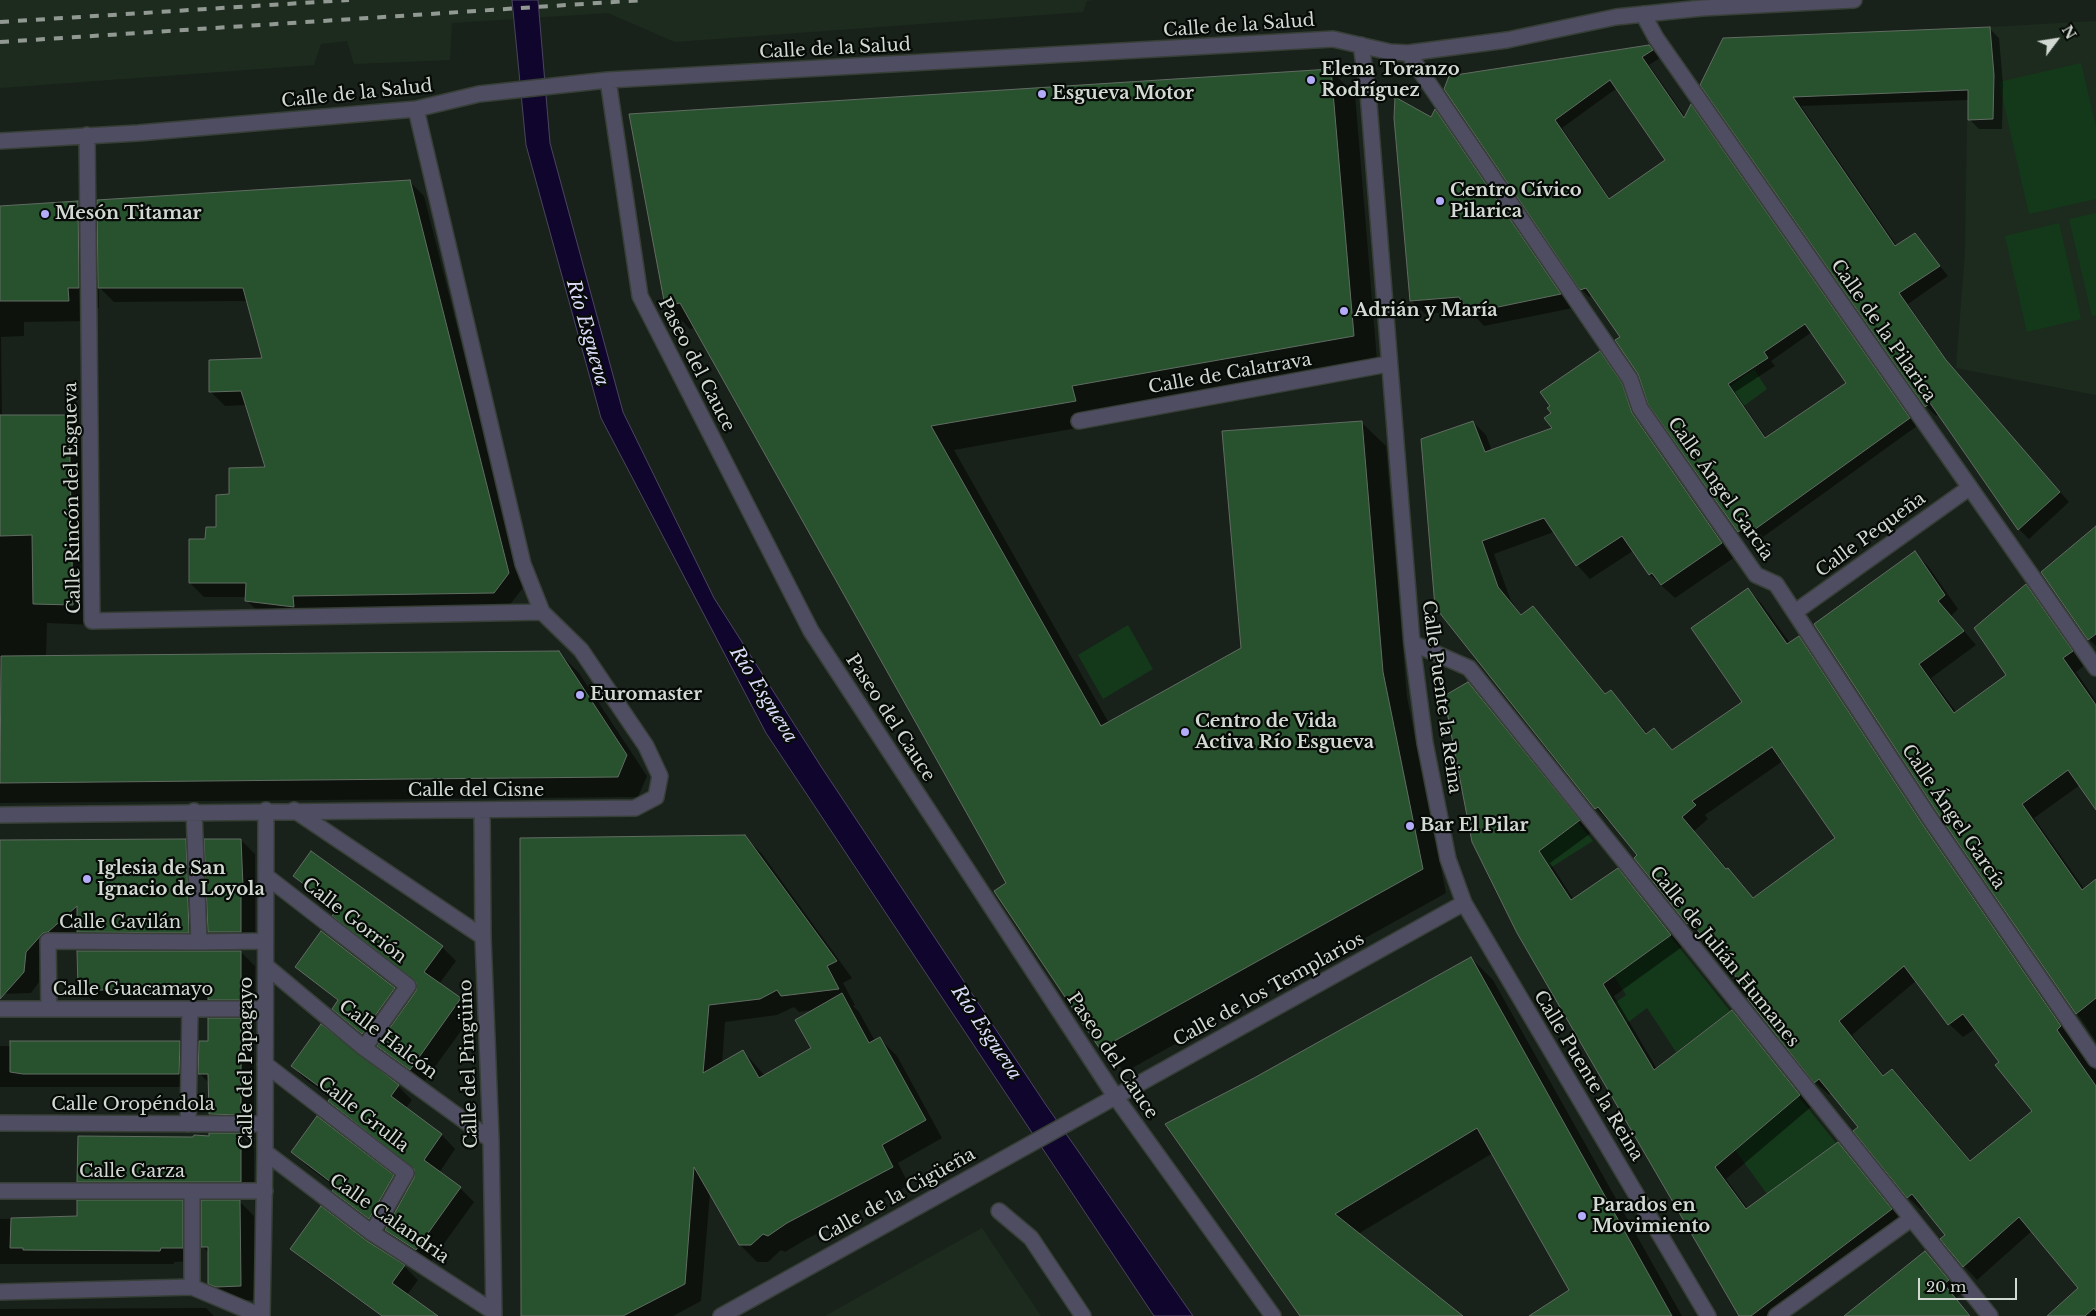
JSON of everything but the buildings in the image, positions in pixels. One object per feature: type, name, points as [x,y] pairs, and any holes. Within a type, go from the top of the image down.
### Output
[{"type":"street","name":"Calle de la Salud","points":[[0,141],[148,132],[416,109],[479,94],[608,80],[1333,39],[1390,52],[1408,53],[1507,40],[1616,17],[1643,14],[1668,6],[1854,0]]},
{"type":"street","name":"Calle de la Pilarica","points":[[1643,14],[1656,38],[2096,668]]},
{"type":"street","name":"Calle Puente la Reina","points":[[1361,45],[1368,92],[1388,364],[1412,643],[1429,762],[1448,859],[1464,903],[1708,1316]]},
{"type":"street","name":"Calle Ángel García","points":[[1408,53],[1630,379],[1640,408],[1756,575],[1776,584],[1931,820],[2096,1060]]},
{"type":"street","name":"Paseo del Cauce","points":[[608,80],[640,296],[811,631],[1115,1096],[1273,1316]]},
{"type":"street","points":[[416,109],[523,564],[542,612]]},
{"type":"street","name":"Calle Rincón del Esgueva","points":[[87,135],[92,621],[542,612]]},
{"type":"street","name":"Calle de Calatrava","points":[[1079,421],[1388,364]]},
{"type":"street","name":"Calle Pequeña","points":[[1795,612],[1969,488]]},
{"type":"street","name":"Calle del Cisne","points":[[0,815],[266,810],[635,808],[656,796],[660,776],[646,746],[581,650],[542,612]]},
{"type":"street","name":"Calle de Julián Humanes","points":[[1412,643],[1469,668],[1990,1316]]},
{"type":"street","name":"Calle del Papagayo","points":[[261,1316],[265,1191],[266,810]]},
{"type":"street","points":[[294,810],[483,936]]},
{"type":"street","name":"Calle del Pingüino","points":[[482,810],[483,936],[491,1140],[494,1314]]},
{"type":"street","name":"Calle Gavilán","points":[[194,811],[199,942]]},
{"type":"street","name":"Calle Gorrión","points":[[266,876],[408,986],[364,1048]]},
{"type":"street","name":"Calle de los Templarios","points":[[1091,1109],[1464,903]]},
{"type":"street","name":"Calle Gavilán","points":[[49,1009],[48,941],[265,941]]},
{"type":"street","name":"Calle Halcón","points":[[266,966],[364,1048],[491,1140]]},
{"type":"street","name":"Calle Guacamayo","points":[[0,1009],[265,1009]]},
{"type":"street","points":[[188,1124],[190,1009]]},
{"type":"street","name":"Calle Grulla","points":[[265,1064],[406,1173],[372,1233]]},
{"type":"street","name":"Calle de la Cigüeña","points":[[721,1316],[1091,1109]]},
{"type":"street","name":"Calle Oropéndola","points":[[0,1123],[265,1124]]},
{"type":"street","name":"Calle Calandria","points":[[265,1152],[372,1233],[494,1314]]},
{"type":"street","name":"Calle Garza","points":[[0,1191],[265,1191]]},
{"type":"street","points":[[192,1191],[192,1287]]},
{"type":"street","points":[[999,1211],[1031,1238],[1083,1316]]},
{"type":"street","points":[[1776,1316],[1911,1219]]},
{"type":"street","points":[[0,1292],[192,1287],[261,1316]]},
{"type":"shaded area","points":[[0,0],[1093,0],[1087,1],[1083,12],[675,42],[608,13],[452,23],[450,60],[354,64],[347,41],[321,44],[314,65],[0,88]]},
{"type":"shaded area","points":[[2096,21],[2096,395],[1956,368],[1965,253],[1968,63],[1993,62],[1990,27]]},
{"type":"shaded area","points":[[982,1228],[1041,1316],[825,1316]]},
{"type":"green space","points":[[2081,63],[2096,127],[2096,199],[2029,214],[1999,82]]},
{"type":"green space","points":[[2096,213],[2096,315],[2092,316],[2069,219]]},
{"type":"green space","points":[[2059,223],[2081,319],[2027,332],[2005,236]]},
{"type":"green space","points":[[1754,369],[1767,389],[1693,443],[1679,422]]},
{"type":"green space","points":[[1128,625],[1153,669],[1103,699],[1078,655]]},
{"type":"green space","points":[[1577,822],[1593,841],[1501,899],[1493,885]]},
{"type":"green space","points":[[1670,936],[1730,1011],[1676,1052],[1647,1008],[1587,1053],[1574,1031],[1626,995],[1614,976]]},
{"type":"green space","points":[[1798,1096],[1836,1143],[1767,1194],[1735,1150]]},
{"type":"water","name":"Río Esgueva","points":[[512,0],[538,0],[550,143],[623,412],[714,598],[822,768],[1046,1105],[1193,1316],[1154,1316],[766,733],[601,418],[526,145]]},
{"type":"railway","points":[[0,22],[349,0]]},
{"type":"railway","points":[[0,42],[644,0]]},
{"type":"place","name":"Elena Toranzo Rodríguez","points":[[1311,80]]},
{"type":"place","name":"Esgueva Motor","points":[[1042,94]]},
{"type":"place","name":"Centro Cívico Pilarica","points":[[1440,201]]},
{"type":"place","name":"Mesón Titamar","points":[[45,214]]},
{"type":"place","name":"Adrián y María","points":[[1344,311]]},
{"type":"place","name":"Euromaster","points":[[580,695]]},
{"type":"place","name":"Centro de Vida Activa Río Esgueva","points":[[1185,732]]},
{"type":"place","name":"Bar El Pilar","points":[[1410,826]]},
{"type":"place","name":"Iglesia de San Ignacio de Loyola","points":[[87,879]]},
{"type":"place","name":"Parados en Movimiento","points":[[1582,1216]]}]
